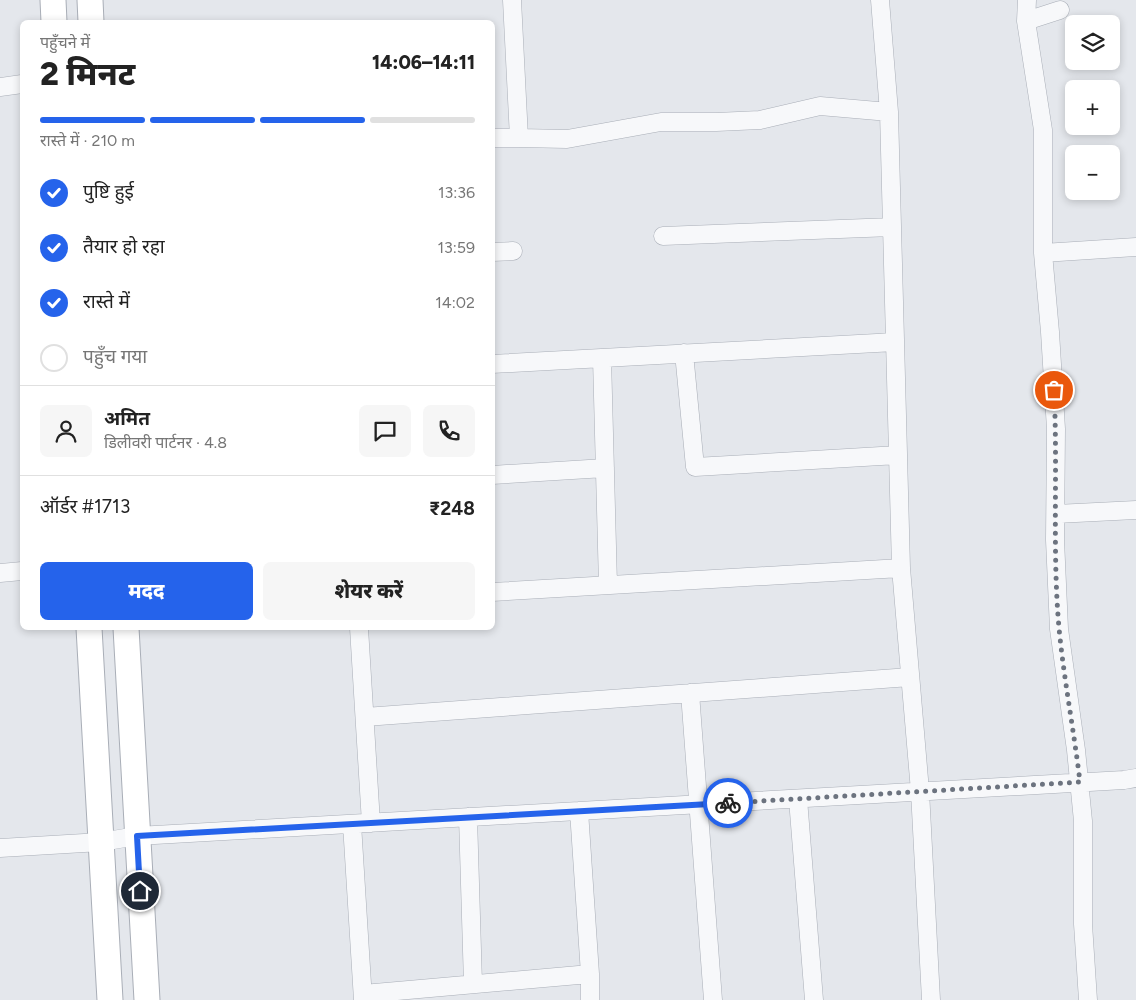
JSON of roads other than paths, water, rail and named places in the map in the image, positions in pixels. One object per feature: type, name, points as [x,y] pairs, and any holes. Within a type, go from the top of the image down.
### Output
[{"type":"street","points":[[53,0],[54,20]]},
{"type":"street","points":[[90,0],[91,20]]},
{"type":"street","points":[[512,0],[519,138]]},
{"type":"street","points":[[880,0],[889,112],[901,568],[920,792],[932,1000]]},
{"type":"street","points":[[1027,0],[1026,21],[1043,130],[1042,253],[1050,332],[1056,429],[1059,628],[1080,782],[1083,821],[1083,924],[1088,1000]]},
{"type":"street","points":[[1026,21],[1060,10]]},
{"type":"street","points":[[0,87],[20,84]]},
{"type":"street","points":[[495,138],[567,139],[661,122],[760,120],[820,106],[889,112]]},
{"type":"street","points":[[663,236],[892,227]]},
{"type":"street","points":[[1042,253],[1136,247]]},
{"type":"street","points":[[495,252],[513,251]]},
{"type":"street","points":[[495,364],[895,342]]},
{"type":"street","points":[[684,353],[695,467],[898,455]]},
{"type":"street","points":[[602,358],[608,585]]},
{"type":"street","points":[[495,475],[605,468]]},
{"type":"street","points":[[1056,514],[1136,510]]},
{"type":"street","points":[[495,592],[901,568]]},
{"type":"street","points":[[0,573],[20,571]]},
{"type":"street","points":[[89,630],[110,1000]]},
{"type":"street","points":[[126,630],[147,1000]]},
{"type":"street","points":[[359,630],[371,823]]},
{"type":"street","points":[[364,717],[910,677]]},
{"type":"street","points":[[690,693],[713,1000]]},
{"type":"street","points":[[94,721],[131,720]]},
{"type":"street","points":[[0,848],[101,842],[137,836],[1136,778]]},
{"type":"street","points":[[798,799],[814,1000]]},
{"type":"street","points":[[579,811],[590,974],[590,1000]]},
{"type":"street","points":[[468,817],[473,984]]},
{"type":"street","points":[[352,824],[363,997],[473,984],[590,974]]}]
